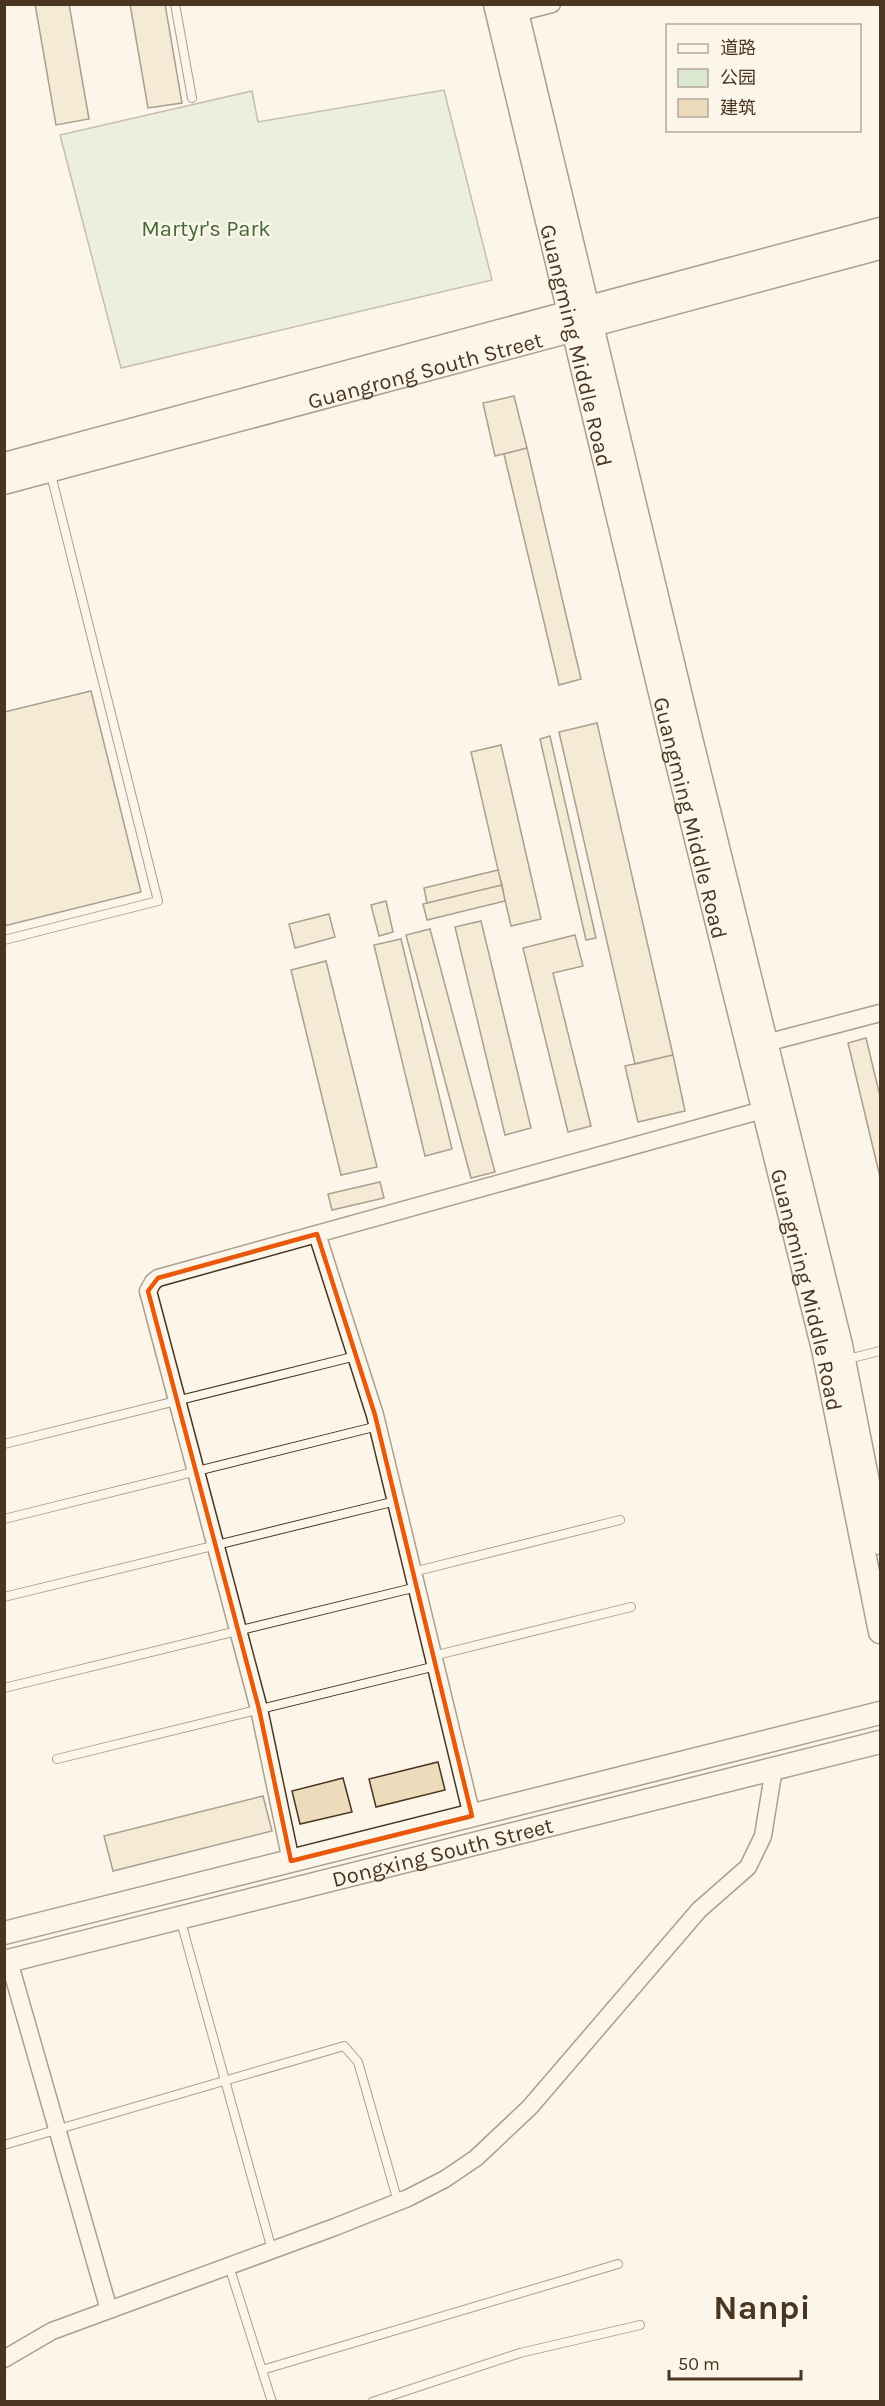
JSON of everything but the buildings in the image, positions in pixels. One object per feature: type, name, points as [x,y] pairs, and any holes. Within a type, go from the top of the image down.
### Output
[{"type":"street","name":"Guangming Middle Road","points":[[495,4],[580,319],[766,1042],[844,1360],[880,1543]]},
{"type":"street","points":[[516,9],[552,4]]},
{"type":"street","name":"Guangming Middle Road","points":[[516,9],[580,319],[763,1110],[822,1349],[880,1632]]},
{"type":"street","name":"Guangrong South Street","points":[[4,483],[580,319],[880,229]]},
{"type":"street","name":"Guangrong South Street","points":[[4,464],[580,319],[880,248]]},
{"type":"street","points":[[766,1042],[880,1013]]},
{"type":"street","points":[[291,1861],[259,1709],[148,1291],[153,1282],[158,1278],[763,1110]]},
{"type":"street","points":[[317,1234],[378,1426],[472,1816]]},
{"type":"street","name":"Dongxing South Street","points":[[4,1933],[880,1713]]},
{"type":"street","name":"Dongxing South Street","points":[[7,1961],[880,1742]]},
{"type":"street","points":[[4,2359],[52,2331],[398,2202],[445,2179],[476,2158],[530,2107],[699,1910],[748,1868],[764,1836],[774,1768]]},
{"type":"street","points":[[7,1961],[109,2310]]},
{"type":"lane","points":[[176,4],[192,98]]},
{"type":"lane","points":[[4,940],[158,901],[50,470]]},
{"type":"lane","points":[[844,1360],[880,1352]]},
{"type":"lane","points":[[4,1444],[356,1356]]},
{"type":"lane","points":[[4,1519],[378,1426]]},
{"type":"lane","points":[[4,1597],[396,1501]]},
{"type":"lane","points":[[4,1688],[238,1630],[620,1520]]},
{"type":"lane","points":[[57,1759],[259,1709],[631,1606]]},
{"type":"lane","points":[[180,1918],[272,2250]]},
{"type":"lane","points":[[4,2145],[344,2046],[358,2062],[398,2202]]},
{"type":"lane","points":[[262,2370],[618,2264]]},
{"type":"lane","points":[[229,2266],[272,2402]]},
{"type":"lane","points":[[372,2402],[520,2353],[640,2325]]},
{"type":"highlighted area","points":[[317,1234],[375,1415],[472,1816],[291,1861],[259,1709],[148,1291],[158,1278]]},
{"type":"green space","name":"Martyr's Park","points":[[444,90],[492,280],[121,368],[60,135],[252,91],[258,122]]},
{"type":"district","name":"Nanpi","points":[[762,2307]]}]
